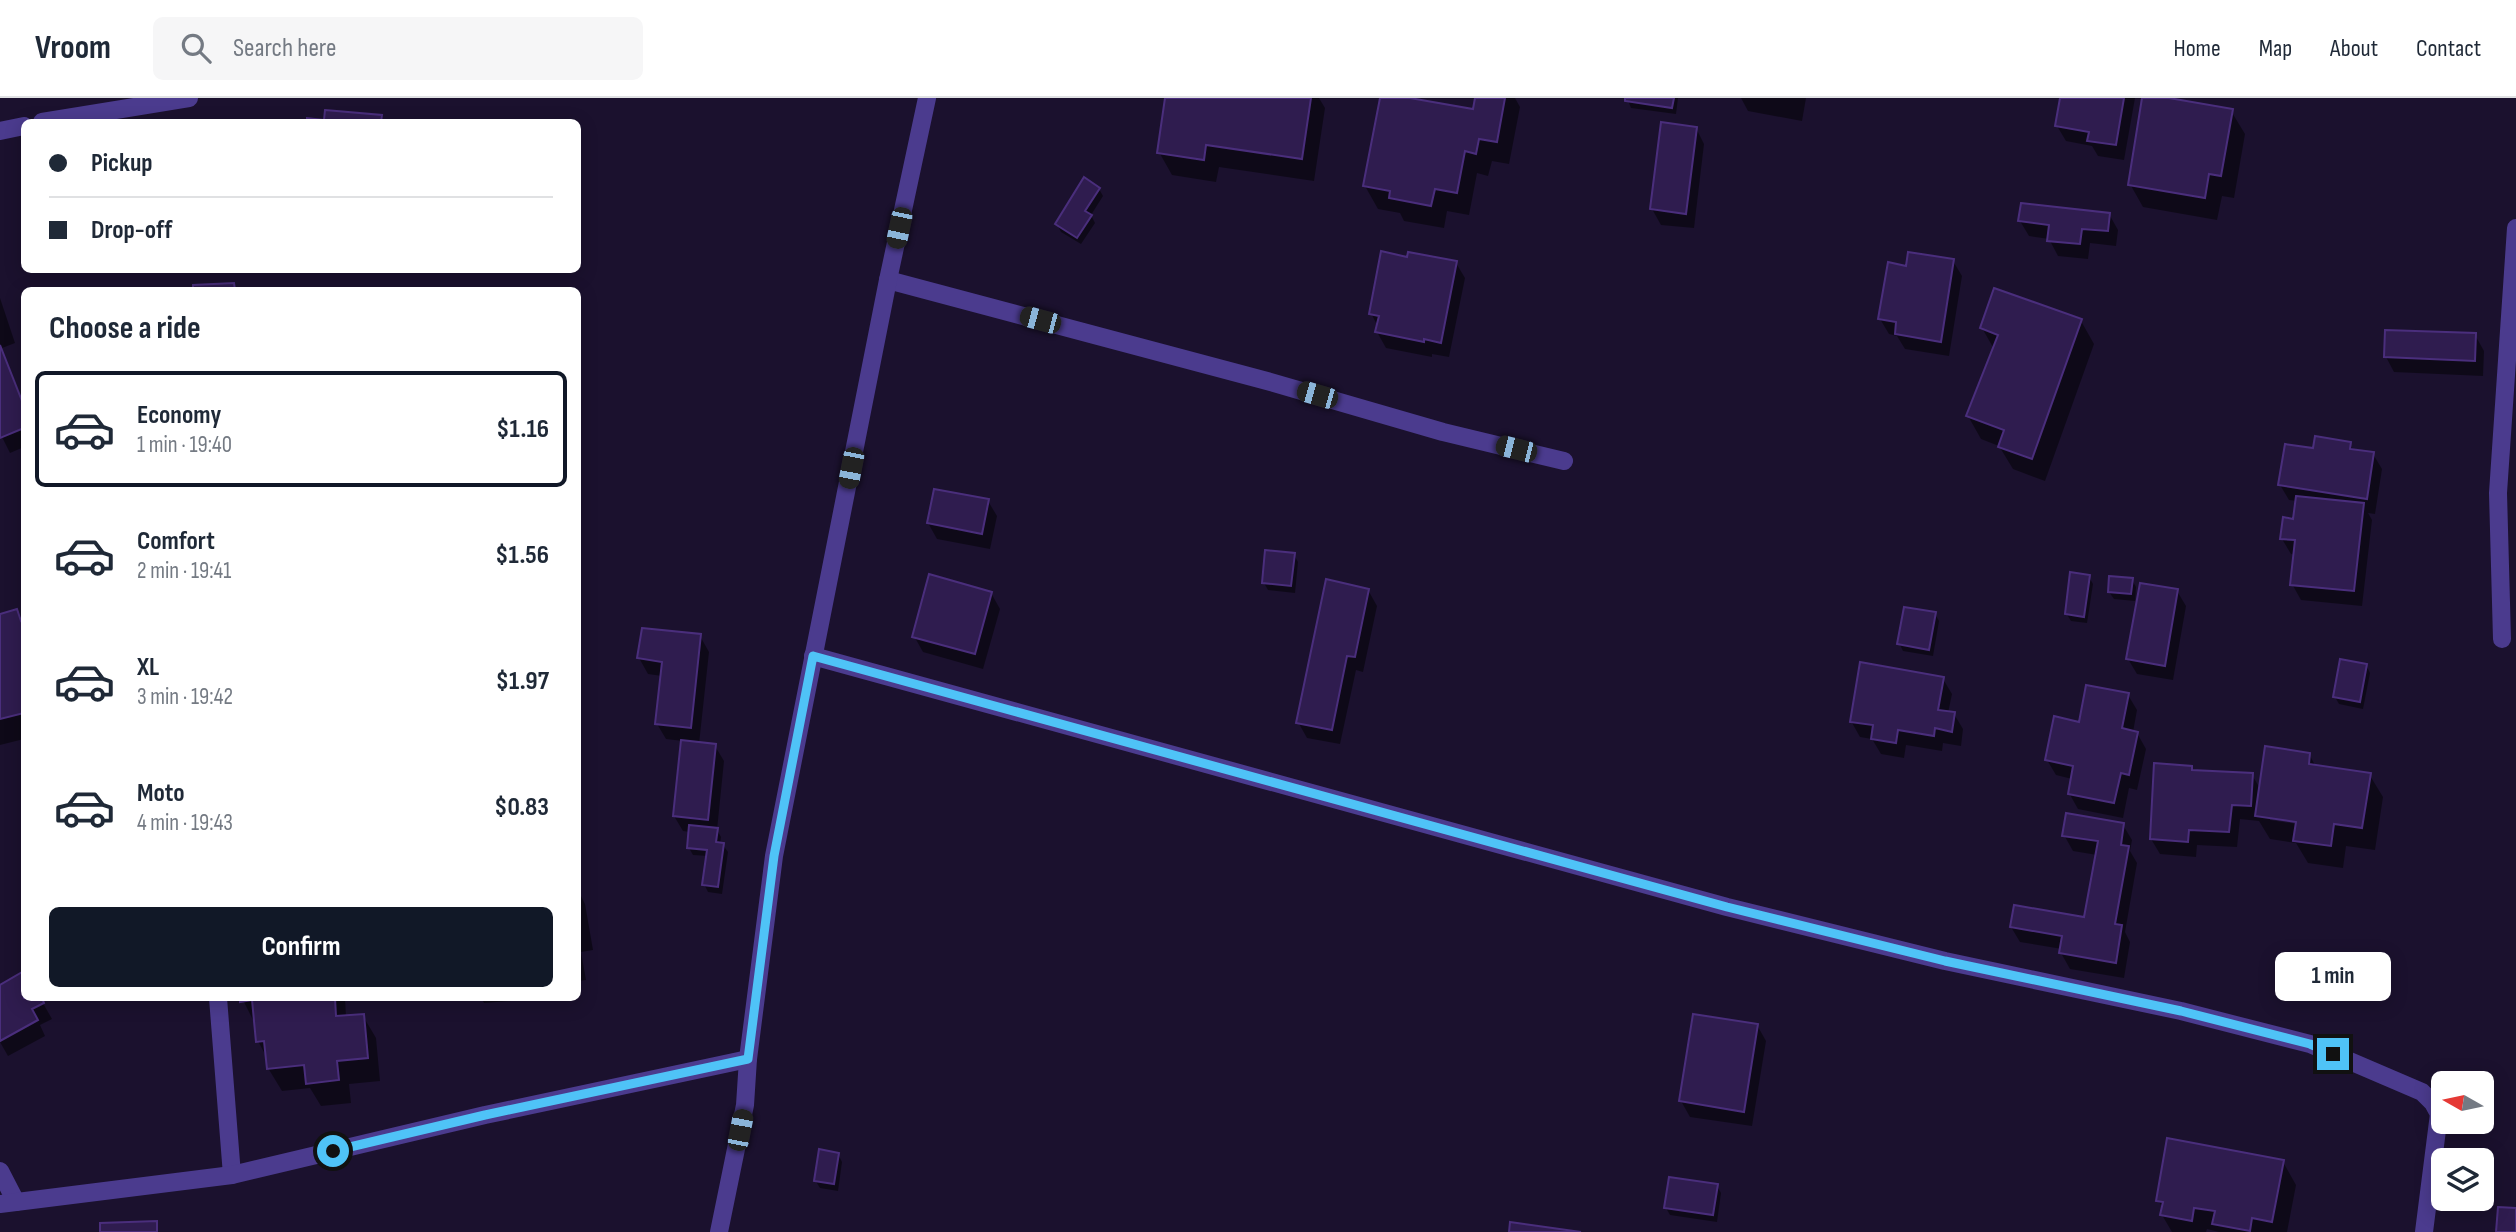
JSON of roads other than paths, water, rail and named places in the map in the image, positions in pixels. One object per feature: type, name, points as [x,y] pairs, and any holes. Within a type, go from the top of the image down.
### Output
[{"type":"street","points":[[60,119],[189,98]]},
{"type":"street","points":[[719,1232],[745,1105],[748,1059],[774,856],[888,280],[927,98]]},
{"type":"street","points":[[0,131],[21,127]]},
{"type":"street","points":[[2502,639],[2498,493],[2516,228]]},
{"type":"street","points":[[888,280],[1267,381],[1444,432],[1564,461]]},
{"type":"street","points":[[813,656],[1727,907],[1945,961],[2181,1011],[2310,1044],[2422,1092],[2433,1103],[2439,1115],[2424,1232]]},
{"type":"street","points":[[218,1001],[232,1175]]},
{"type":"street","points":[[0,1171],[8,1203],[232,1175],[485,1115],[748,1059]]}]
